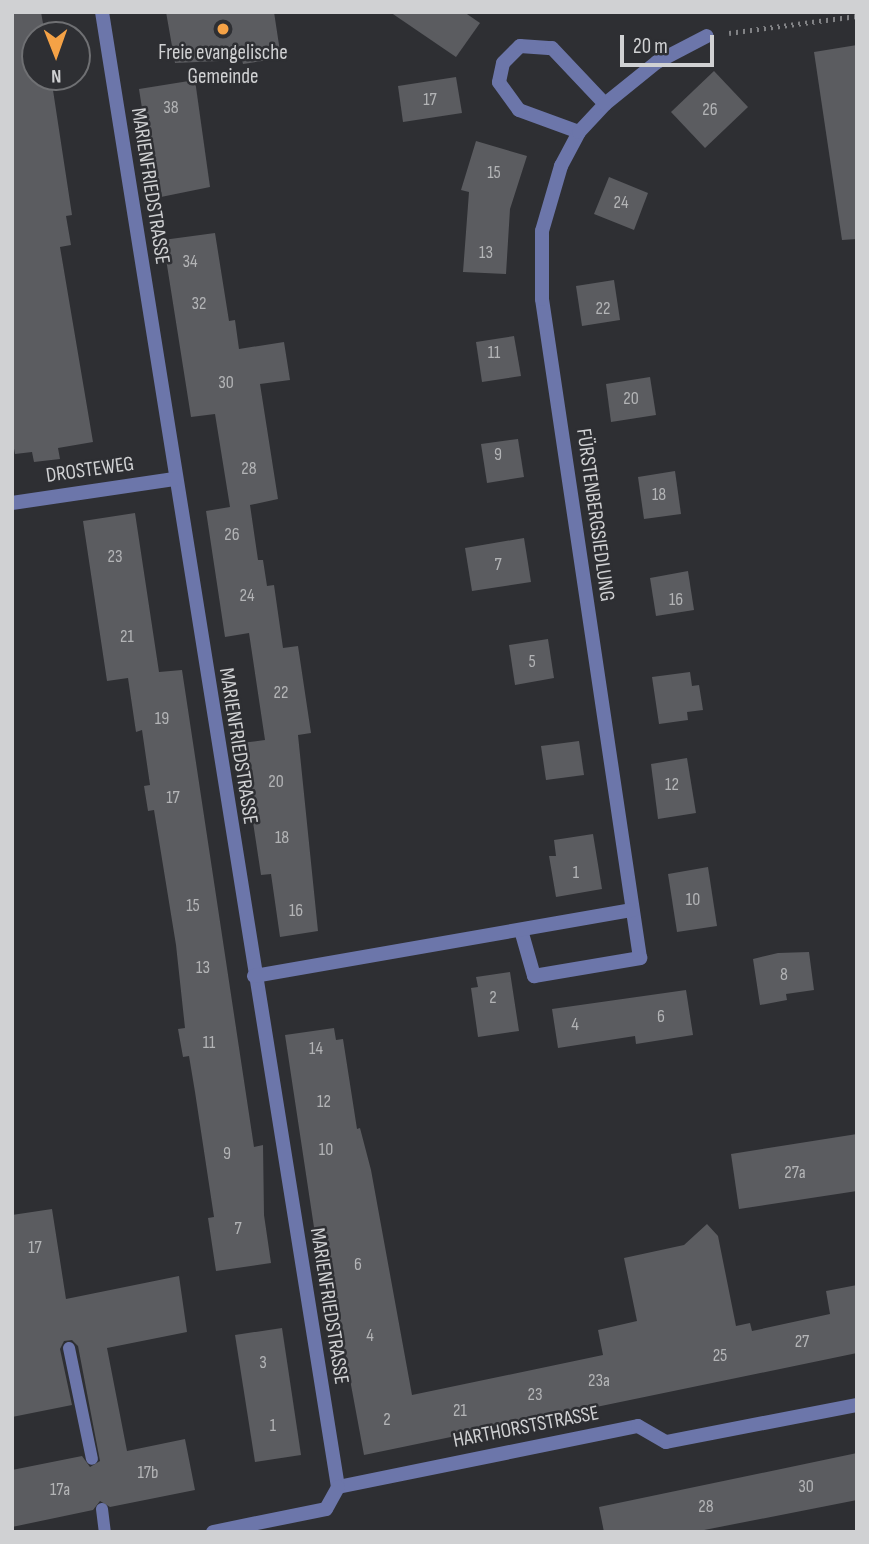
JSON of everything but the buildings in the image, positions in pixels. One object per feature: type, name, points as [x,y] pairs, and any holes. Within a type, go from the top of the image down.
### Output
[{"type":"street","name":"MARIENFRIEDSTRASSE","points":[[102,12],[174,479],[338,1486]]},
{"type":"street","name":"FÜRSTENBERGSIEDLUNG","points":[[521,930],[534,976],[640,958],[542,299],[542,231],[561,166],[579,132],[605,104],[657,62],[707,36]]},
{"type":"street","points":[[579,132],[519,110],[499,82],[503,63],[520,46],[552,48],[605,104]]},
{"type":"street","name":"DROSTEWEG","points":[[12,503],[174,479]]},
{"type":"street","points":[[254,976],[632,910]]},
{"type":"street","name":"HARTHORSTSTRASSE","points":[[338,1486],[638,1426],[666,1443],[857,1405]]},
{"type":"street","points":[[213,1532],[326,1509],[338,1486]]},
{"type":"lane","points":[[69,1348],[92,1459]]},
{"type":"lane","points":[[102,1508],[105,1532]]},
{"type":"path","points":[[707,36],[857,16]]},
{"type":"place","name":"Freie evangelische Gemeinde","points":[[223,29]]}]
